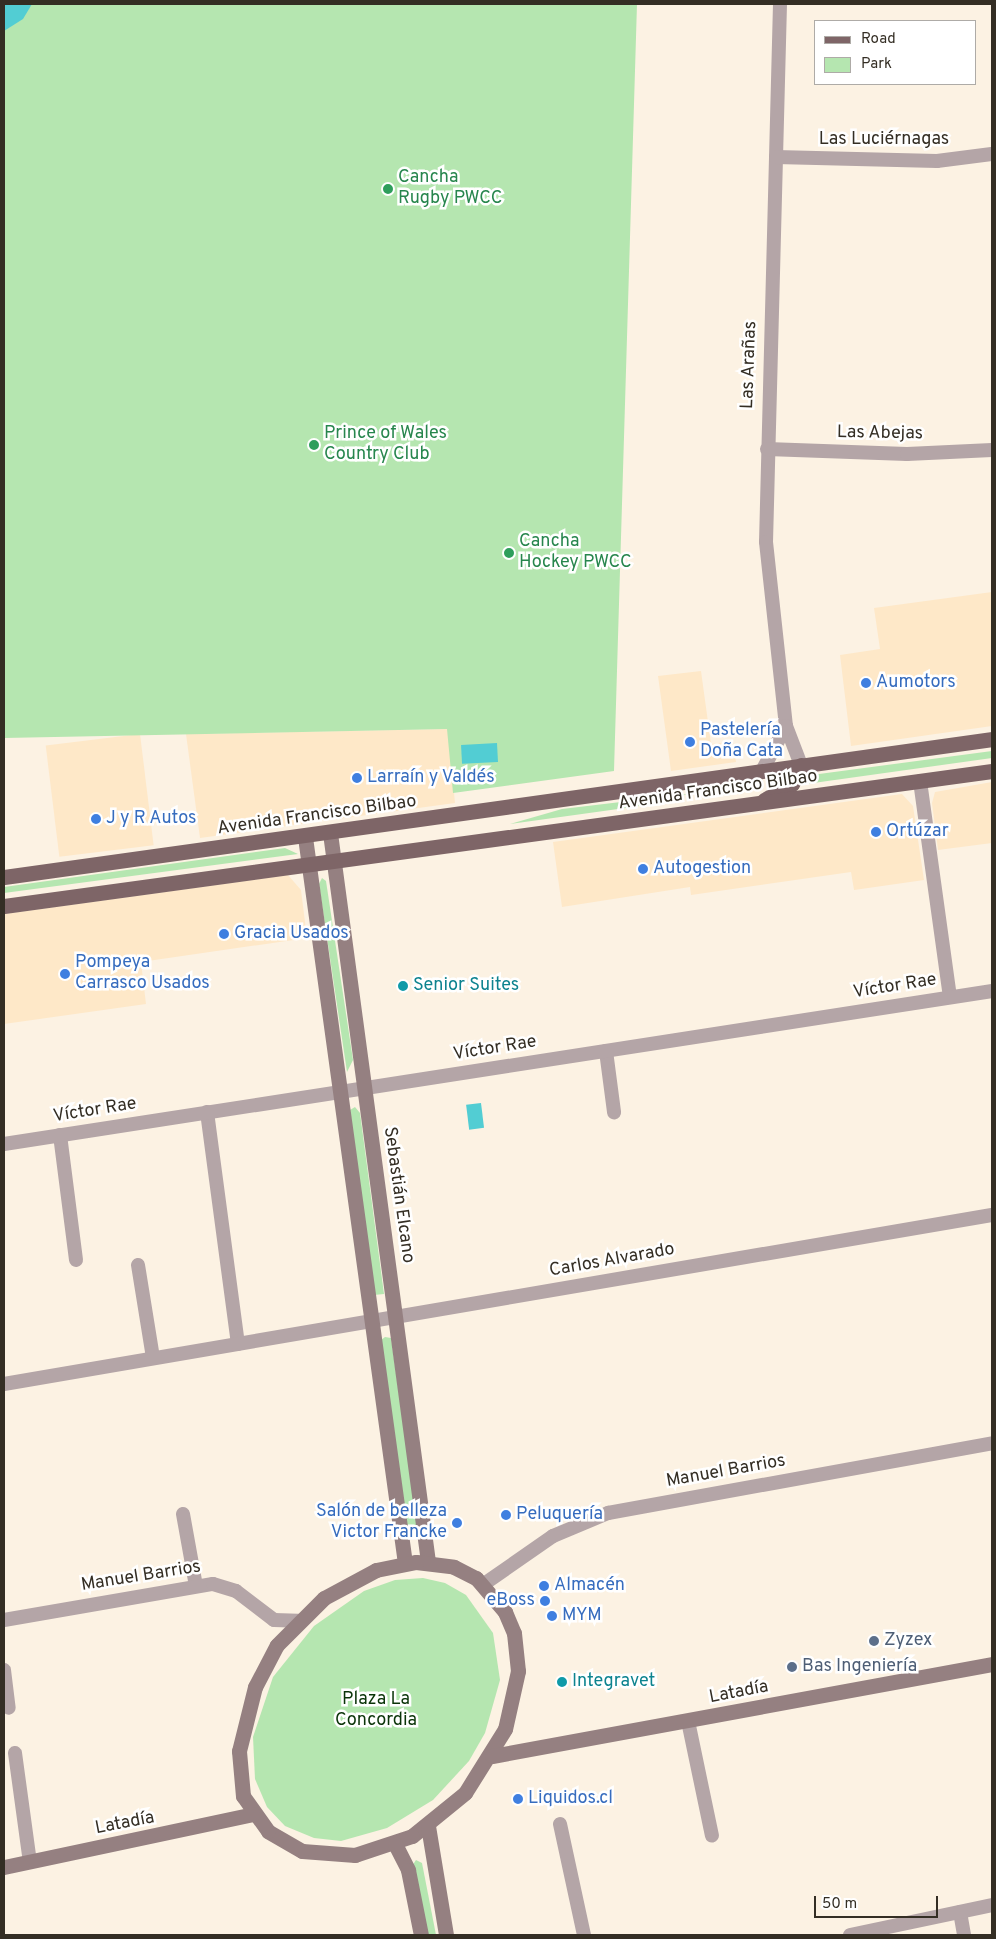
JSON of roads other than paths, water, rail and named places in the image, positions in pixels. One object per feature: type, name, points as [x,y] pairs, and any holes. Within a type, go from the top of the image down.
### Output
[{"type":"main road","name":"Avenida Francisco Bilbao","points":[[4,877],[330,834],[992,739]]},
{"type":"main road","points":[[753,805],[792,784],[801,765]]},
{"type":"main road","name":"Avenida Francisco Bilbao","points":[[4,906],[308,866],[992,771]]},
{"type":"street","name":"Las Arañas","points":[[780,4],[766,542],[786,726],[801,765]]},
{"type":"street","name":"Las Luciérnagas","points":[[776,157],[936,161],[992,154]]},
{"type":"street","name":"Las Abejas","points":[[767,449],[906,454],[992,450]]},
{"type":"street","points":[[762,771],[786,726]]},
{"type":"street","points":[[920,781],[950,997]]},
{"type":"street","name":"Sebastián Elcano","points":[[330,834],[428,1562]]},
{"type":"street","points":[[305,837],[405,1563]]},
{"type":"street","name":"Víctor Rae","points":[[4,1144],[992,990]]},
{"type":"street","points":[[606,1051],[614,1112]]},
{"type":"street","points":[[207,1112],[238,1344]]},
{"type":"street","points":[[60,1135],[76,1260]]},
{"type":"street","name":"Carlos Alvarado","points":[[4,1384],[992,1215]]},
{"type":"street","points":[[138,1265],[153,1358]]},
{"type":"street","name":"Manuel Barrios","points":[[484,1584],[553,1536],[608,1513],[992,1443]]},
{"type":"street","points":[[183,1514],[196,1586]]},
{"type":"street","points":[[428,1562],[454,1567],[484,1584],[510,1622],[518,1657],[510,1715],[492,1756],[465,1792],[428,1826],[395,1844],[355,1855],[315,1854],[276,1838],[253,1814],[239,1775],[241,1732],[258,1679],[277,1646],[298,1621],[351,1581],[405,1563],[428,1562]]},
{"type":"street","name":"Manuel Barrios","points":[[4,1620],[213,1584],[236,1591],[274,1620]]},
{"type":"street","points":[[277,1646],[274,1620],[298,1621]]},
{"type":"street","name":"Latadía","points":[[492,1756],[688,1722],[992,1664]]},
{"type":"street","points":[[4,1670],[9,1708]]},
{"type":"street","points":[[688,1722],[712,1836]]},
{"type":"street","points":[[14,1753],[30,1862]]},
{"type":"street","name":"Latadía","points":[[4,1867],[253,1814]]},
{"type":"street","points":[[560,1824],[584,1935]]},
{"type":"street","points":[[428,1826],[446,1935]]},
{"type":"street","points":[[395,1844],[408,1870],[422,1935]]},
{"type":"street","points":[[850,1935],[992,1905]]},
{"type":"street","points":[[960,1912],[964,1935]]},
{"type":"water","points":[[4,4],[32,4],[23,19],[4,31]]},
{"type":"water","points":[[497,743],[498,762],[462,764],[461,745]]},
{"type":"water","points":[[481,1103],[484,1128],[469,1130],[466,1105]]},
{"type":"place","name":"Cancha Rugby PWCC","points":[[388,189]]},
{"type":"place","name":"Prince of Wales Country Club","points":[[314,445]]},
{"type":"place","name":"Cancha Hockey PWCC","points":[[509,553]]},
{"type":"place","name":"Aumotors","points":[[866,683]]},
{"type":"place","name":"Pastelería Doña Cata","points":[[690,742]]},
{"type":"place","name":"Larraín y Valdés","points":[[357,778]]},
{"type":"place","name":"J y R Autos","points":[[96,819]]},
{"type":"place","name":"Ortúzar","points":[[876,832]]},
{"type":"place","name":"Autogestion","points":[[643,869]]},
{"type":"place","name":"Gracia Usados","points":[[224,934]]},
{"type":"place","name":"Pompeya Carrasco Usados","points":[[65,974]]},
{"type":"place","name":"Senior Suites","points":[[403,986]]},
{"type":"place","name":"Peluquería","points":[[506,1515]]},
{"type":"place","name":"Salón de belleza Victor Francke","points":[[457,1523]]},
{"type":"place","name":"Almacén","points":[[544,1586]]},
{"type":"place","name":"eBoss","points":[[545,1601]]},
{"type":"place","name":"MYM","points":[[552,1616]]},
{"type":"place","name":"Zyzex","points":[[874,1641]]},
{"type":"place","name":"Bas Ingeniería","points":[[792,1667]]},
{"type":"place","name":"Integravet","points":[[562,1682]]},
{"type":"place","name":"Liquidos.cl","points":[[518,1799]]},
{"type":"park label","name":"Plaza La Concordia","points":[[376,1711]]}]
